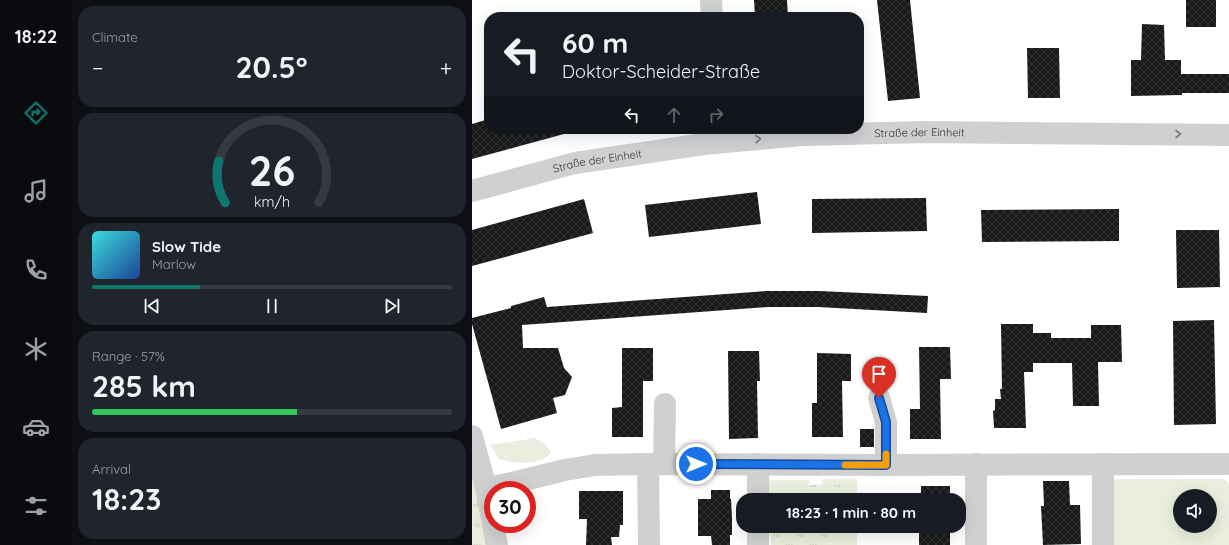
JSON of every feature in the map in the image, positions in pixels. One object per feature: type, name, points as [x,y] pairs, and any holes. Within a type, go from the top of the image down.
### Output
[{"type":"street","points":[[711,0],[712,12]]},
{"type":"street","name":"Straße der Einheit","points":[[864,134],[946,132],[1229,135]]},
{"type":"street","name":"Straße der Einheit","points":[[472,191],[575,163],[719,136],[850,134]]},
{"type":"street","points":[[879,398],[886,422],[886,465]]},
{"type":"street","points":[[648,545],[656,464],[665,404]]},
{"type":"street","points":[[472,436],[484,481]]},
{"type":"street","points":[[520,481],[565,470],[588,467],[656,464],[1229,464]]},
{"type":"street","points":[[758,464],[758,493]]},
{"type":"street","points":[[976,464],[976,545]]},
{"type":"street","points":[[1103,464],[1103,545]]},
{"type":"street","points":[[495,533],[497,545]]},
{"type":"street","points":[[758,533],[758,545]]},
{"type":"green space","points":[[535,438],[546,445],[551,453],[540,460],[526,463],[499,459],[490,444],[498,444]]},
{"type":"green space","points":[[472,479],[478,488],[484,522],[484,533],[486,533],[488,545],[472,545]]},
{"type":"green space","points":[[822,479],[857,479],[857,493],[845,493],[844,484],[822,485]]},
{"type":"green space","points":[[1111,479],[1224,479],[1229,484],[1229,545],[1111,545]]},
{"type":"green space","points":[[766,480],[809,480],[809,485],[805,493],[765,493]]},
{"type":"green space","points":[[845,484],[845,493],[805,493],[809,485]]},
{"type":"green space","points":[[770,533],[831,533],[828,545],[771,545]]},
{"type":"green space","points":[[831,533],[857,533],[857,545],[828,545]]},
{"type":"building","points":[[754,0],[787,0],[788,12],[755,12]]},
{"type":"building","points":[[877,0],[910,0],[920,98],[888,101]]},
{"type":"building","points":[[1186,0],[1216,0],[1216,27],[1186,27]]},
{"type":"building","points":[[1142,24],[1164,25],[1165,60],[1181,60],[1181,74],[1229,74],[1229,93],[1182,93],[1182,95],[1131,96],[1131,60],[1141,60]]},
{"type":"building","points":[[1027,48],[1059,48],[1060,98],[1028,98]]},
{"type":"building","points":[[484,120],[484,134],[564,134],[472,159],[472,124]]},
{"type":"building","points":[[757,192],[761,224],[649,237],[645,205]]},
{"type":"building","points":[[926,198],[927,231],[812,233],[812,199]]},
{"type":"building","points":[[584,199],[593,233],[472,266],[472,230]]},
{"type":"building","points":[[1119,209],[1119,241],[982,242],[981,210]]},
{"type":"building","points":[[1176,230],[1219,230],[1220,287],[1177,288]]},
{"type":"building","points":[[767,291],[819,291],[928,296],[927,313],[818,307],[768,307],[522,325],[523,348],[558,348],[564,368],[572,377],[565,395],[553,398],[557,413],[501,429],[472,324],[472,318],[511,308],[511,306],[544,297],[547,307]]},
{"type":"building","points":[[1214,320],[1216,424],[1174,425],[1173,321]]},
{"type":"building","points":[[1001,324],[1033,324],[1033,333],[1051,333],[1051,338],[1091,338],[1091,325],[1121,325],[1122,362],[1098,362],[1099,406],[1073,406],[1072,363],[1033,363],[1033,372],[1024,372],[1026,428],[994,428],[993,411],[995,410],[995,399],[1001,399],[1000,389],[1002,389]]},
{"type":"building","points":[[919,347],[950,347],[951,379],[940,379],[941,439],[910,439],[910,409],[920,409]]},
{"type":"building","points":[[622,348],[653,348],[653,381],[643,381],[643,437],[612,437],[612,408],[622,407]]},
{"type":"building","points":[[728,351],[759,351],[760,381],[757,381],[758,438],[729,439]]},
{"type":"building","points":[[817,353],[851,354],[851,381],[842,381],[843,437],[812,437],[812,403],[817,403]]},
{"type":"building","points":[[860,429],[874,429],[874,447],[860,447]]},
{"type":"building","points":[[1043,481],[1069,481],[1070,505],[1080,505],[1081,544],[1043,545],[1041,506],[1044,506]]},
{"type":"building","points":[[921,486],[950,486],[950,493],[921,493]]},
{"type":"building","points":[[711,490],[730,490],[732,535],[730,535],[730,545],[712,545],[711,536],[698,536],[698,499],[711,499]]},
{"type":"building","points":[[579,491],[623,491],[623,525],[620,525],[619,537],[611,537],[612,545],[586,545],[587,519],[579,519]]},
{"type":"building","points":[[919,533],[950,533],[950,545],[919,545]]},
{"type":"slow traffic","points":[[845,465],[886,465],[886,454]]},
{"type":"route","points":[[696,464],[886,465],[886,422],[879,398]]}]
